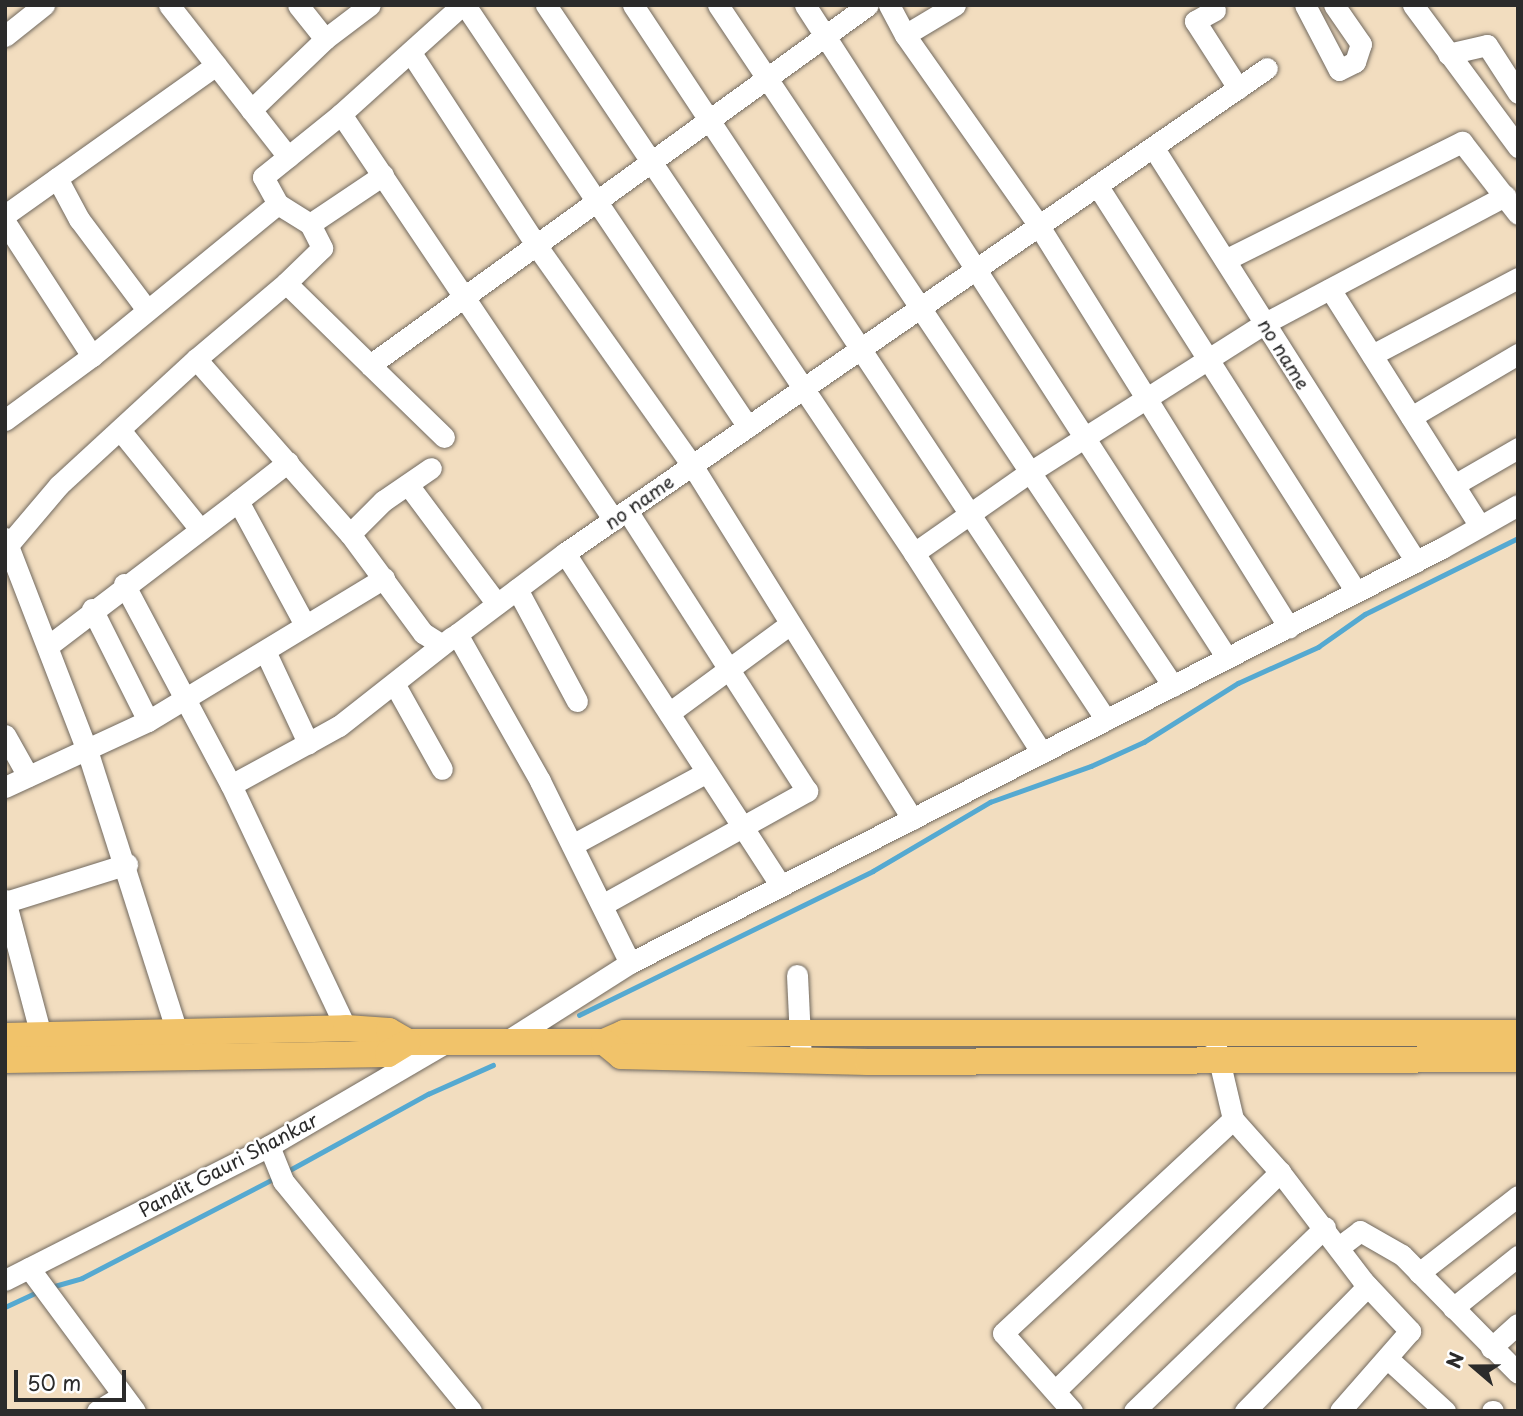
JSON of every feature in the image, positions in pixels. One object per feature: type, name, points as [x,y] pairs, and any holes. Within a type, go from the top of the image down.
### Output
[{"type":"main road","points":[[182,1047],[346,1028],[389,1031],[408,1042]]},
{"type":"main road","points":[[5,1060],[45,1048],[182,1047],[388,1054],[408,1042],[604,1042],[624,1032],[1518,1033]]},
{"type":"main road","points":[[1074,1062],[1075,1034]]},
{"type":"main road","points":[[5,1036],[45,1048]]},
{"type":"main road","points":[[604,1042],[621,1056],[801,1060],[1217,1062],[1518,1059]]},
{"type":"street","points":[[5,36],[44,5]]},
{"type":"street","points":[[169,5],[288,157]]},
{"type":"street","points":[[298,5],[325,39]]},
{"type":"street","points":[[251,110],[325,39],[370,5]]},
{"type":"street","points":[[182,1047],[127,864],[87,750],[7,541],[59,485],[322,248],[310,224],[278,204],[263,177],[341,114],[463,5],[594,203],[748,426]]},
{"type":"street","points":[[547,5],[914,553],[1042,753]]},
{"type":"street","points":[[633,5],[711,118],[1106,720]]},
{"type":"street","points":[[718,5],[1027,474],[1173,686]]},
{"type":"street","points":[[805,5],[974,271],[1086,437],[1227,658]]},
{"type":"street","points":[[370,365],[867,5]]},
{"type":"street","points":[[889,5],[905,36],[1039,226],[1289,627]]},
{"type":"street","points":[[905,36],[955,5]]},
{"type":"street","points":[[1305,5],[1339,70],[1355,62],[1361,44],[1335,5]]},
{"type":"street","points":[[1413,5],[1517,145]]},
{"type":"street","points":[[1217,7],[1195,21],[1238,88]]},
{"type":"street","points":[[1448,54],[1487,45],[1518,93]]},
{"type":"street","points":[[411,53],[536,245],[692,465],[912,819]]},
{"type":"street","points":[[5,215],[216,65]]},
{"type":"street","name":"no name","points":[[230,785],[308,743],[395,685],[449,640],[565,553],[1267,68]]},
{"type":"street","points":[[341,114],[727,670],[807,791],[744,829],[601,905]]},
{"type":"street","points":[[1225,260],[1462,142],[1518,214]]},
{"type":"street","name":"no name","points":[[1153,147],[1416,562]]},
{"type":"street","points":[[310,224],[383,175]]},
{"type":"street","points":[[57,178],[79,219],[147,310]]},
{"type":"street","points":[[1097,185],[1356,592]]},
{"type":"street","points":[[914,553],[1027,474],[1265,324],[1505,196]]},
{"type":"street","points":[[5,420],[92,356],[278,204]]},
{"type":"street","points":[[5,222],[92,356]]},
{"type":"street","points":[[1372,355],[1518,278]]},
{"type":"street","points":[[286,283],[444,437]]},
{"type":"street","points":[[1330,289],[1480,527]]},
{"type":"street","points":[[1411,417],[1518,354]]},
{"type":"street","points":[[196,359],[350,534],[423,633],[449,640],[572,845],[630,963]]},
{"type":"street","points":[[120,430],[200,529]]},
{"type":"street","points":[[1454,485],[1518,448]]},
{"type":"street","points":[[48,646],[124,584],[288,463]]},
{"type":"street","points":[[350,534],[383,501],[409,486],[431,468]]},
{"type":"street","points":[[409,486],[498,604]]},
{"type":"street","points":[[238,501],[305,625]]},
{"type":"street","points":[[507,1041],[630,963],[1416,562],[1518,505]]},
{"type":"street","points":[[565,553],[781,886]]},
{"type":"street","points":[[5,787],[148,721],[224,671],[265,651],[384,578]]},
{"type":"street","points":[[124,584],[230,785],[346,1028]]},
{"type":"street","points":[[517,589],[577,701]]},
{"type":"street","points":[[92,609],[148,721]]},
{"type":"street","points":[[669,713],[789,625]]},
{"type":"street","points":[[265,651],[308,743]]},
{"type":"street","points":[[395,685],[442,769]]},
{"type":"street","points":[[5,734],[28,776]]},
{"type":"street","points":[[572,845],[707,772]]},
{"type":"street","points":[[45,1048],[6,901],[127,864]]},
{"type":"street","points":[[797,975],[801,1060]]},
{"type":"street","points":[[1216,1034],[1217,1062],[1233,1119],[1325,1227],[1368,1286],[1410,1331],[1340,1411]]},
{"type":"street","name":"Pandit Gauri Shankar","points":[[5,1280],[269,1146],[447,1041]]},
{"type":"street","points":[[1072,1411],[1003,1333],[1233,1119]]},
{"type":"street","points":[[269,1146],[284,1181],[471,1411]]},
{"type":"street","points":[[1056,1390],[1280,1172]]},
{"type":"street","points":[[1419,1273],[1518,1196]]},
{"type":"street","points":[[1134,1411],[1325,1227]]},
{"type":"street","points":[[1339,1247],[1360,1231],[1402,1255],[1518,1373]]},
{"type":"street","points":[[1453,1308],[1518,1256]]},
{"type":"street","points":[[29,1268],[129,1404],[97,1411]]},
{"type":"street","points":[[1245,1411],[1368,1286]]},
{"type":"street","points":[[1491,1348],[1518,1324]]},
{"type":"street","points":[[1387,1358],[1445,1411]]},
{"type":"waterway","points":[[579,1015],[873,871],[990,802],[1091,766],[1144,742],[1238,683],[1318,647],[1365,614],[1518,538]]},
{"type":"waterway","points":[[286,1172],[428,1094],[493,1065]]},
{"type":"waterway","points":[[51,1287],[82,1278],[275,1178]]},
{"type":"waterway","points":[[5,1307],[39,1291]]}]
